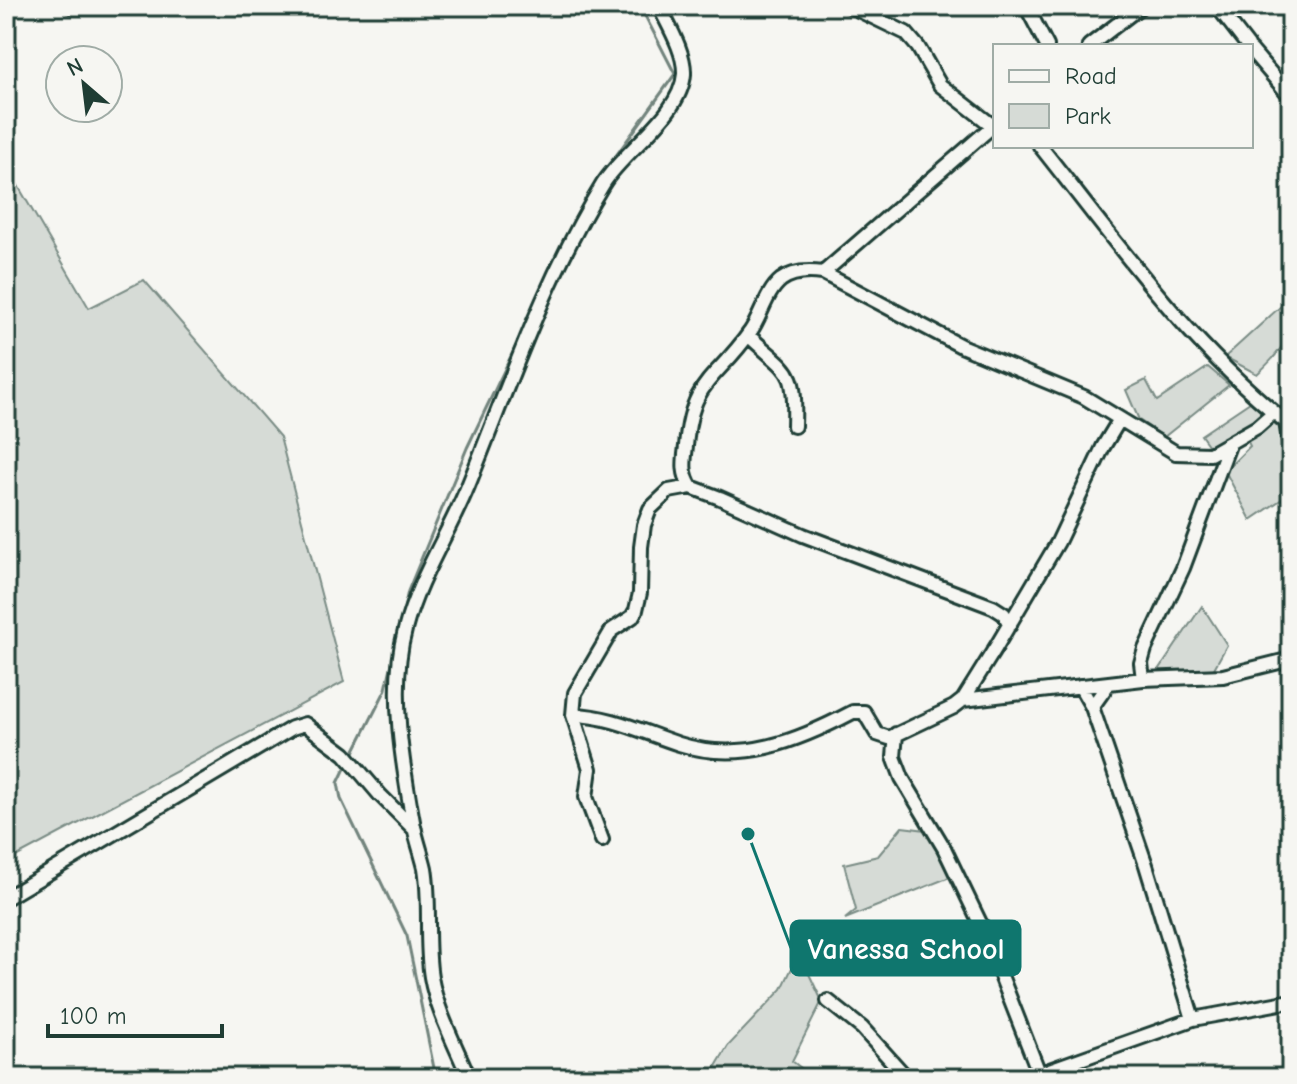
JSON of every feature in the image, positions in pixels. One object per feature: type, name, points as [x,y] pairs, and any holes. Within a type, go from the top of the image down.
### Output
[{"type":"street","points":[[71,6],[82,6]]},
{"type":"street","points":[[469,1078],[432,980],[425,869],[407,784],[400,711],[404,632],[419,590],[467,490],[545,296],[576,230],[604,181],[665,114],[677,96],[684,73],[682,63],[659,6]]},
{"type":"street","points":[[850,6],[906,33],[940,85],[993,124]]},
{"type":"street","points":[[1026,6],[1046,44]]},
{"type":"street","points":[[1092,44],[1141,6]]},
{"type":"street","points":[[1217,6],[1247,44]]},
{"type":"street","points":[[1253,52],[1291,97]]},
{"type":"street","points":[[823,273],[993,126]]},
{"type":"street","points":[[1042,148],[1164,304],[1218,361],[1274,412],[1288,416],[1291,452]]},
{"type":"street","points":[[691,487],[684,473],[684,465],[692,407],[711,375],[748,335],[782,279],[811,271],[823,273],[961,346],[1084,397],[1154,443],[1176,453],[1210,454],[1257,427],[1274,412]]},
{"type":"street","points":[[748,335],[785,367],[791,377],[794,386],[794,426]]},
{"type":"street","points":[[963,700],[1058,542],[1103,447],[1120,419]]},
{"type":"street","points":[[1143,679],[1141,663],[1145,649],[1183,568],[1229,445]]},
{"type":"street","points":[[602,840],[586,797],[590,769],[573,715],[575,693],[609,635],[636,610],[644,525],[650,509],[669,491],[691,487],[729,501],[803,535],[993,607],[1004,614],[1010,625]]},
{"type":"street","points":[[573,715],[616,721],[677,744],[725,752],[751,752],[795,740],[858,711],[869,717],[881,737],[889,738],[963,700],[1143,679],[1223,676],[1291,659]]},
{"type":"street","points":[[979,674],[990,696]]},
{"type":"street","points":[[1092,707],[1109,683]]},
{"type":"street","points":[[1080,686],[1092,707],[1146,865],[1193,1019]]},
{"type":"street","points":[[6,898],[292,728],[305,724],[345,754],[415,830]]},
{"type":"street","points":[[896,734],[894,757],[902,778],[964,889],[1036,1076],[1193,1019],[1291,1001]]},
{"type":"street","points":[[828,1001],[862,1028],[907,1078]]},
{"type":"green space","points":[[6,165],[89,308],[144,280],[280,437],[344,682],[6,862]]},
{"type":"green space","points":[[1291,297],[1285,341],[1275,357],[1257,374],[1225,357]]},
{"type":"green space","points":[[1208,367],[1229,385],[1164,437],[1139,420],[1126,390],[1146,380],[1157,401]]},
{"type":"green space","points":[[1250,402],[1281,429],[1291,459],[1291,493],[1251,520],[1225,471],[1250,446],[1242,430],[1211,449],[1201,435]]},
{"type":"green space","points":[[1202,606],[1227,645],[1212,672],[1157,673]]},
{"type":"green space","points":[[902,827],[926,830],[950,877],[845,919],[856,910],[844,864],[878,856]]},
{"type":"green space","points":[[799,953],[822,1001],[792,1061],[809,1078],[709,1078],[728,1046],[782,989]]},
{"type":"waterway","points":[[605,171],[675,74],[640,6]]},
{"type":"waterway","points":[[561,247],[582,208]]},
{"type":"waterway","points":[[400,626],[408,591],[467,448],[525,327]]},
{"type":"waterway","points":[[352,756],[386,689],[397,641]]},
{"type":"waterway","points":[[348,762],[338,783],[341,799],[407,936],[436,1078]]},
{"type":"place","name":"Vanessa School","points":[[748,834]]}]
